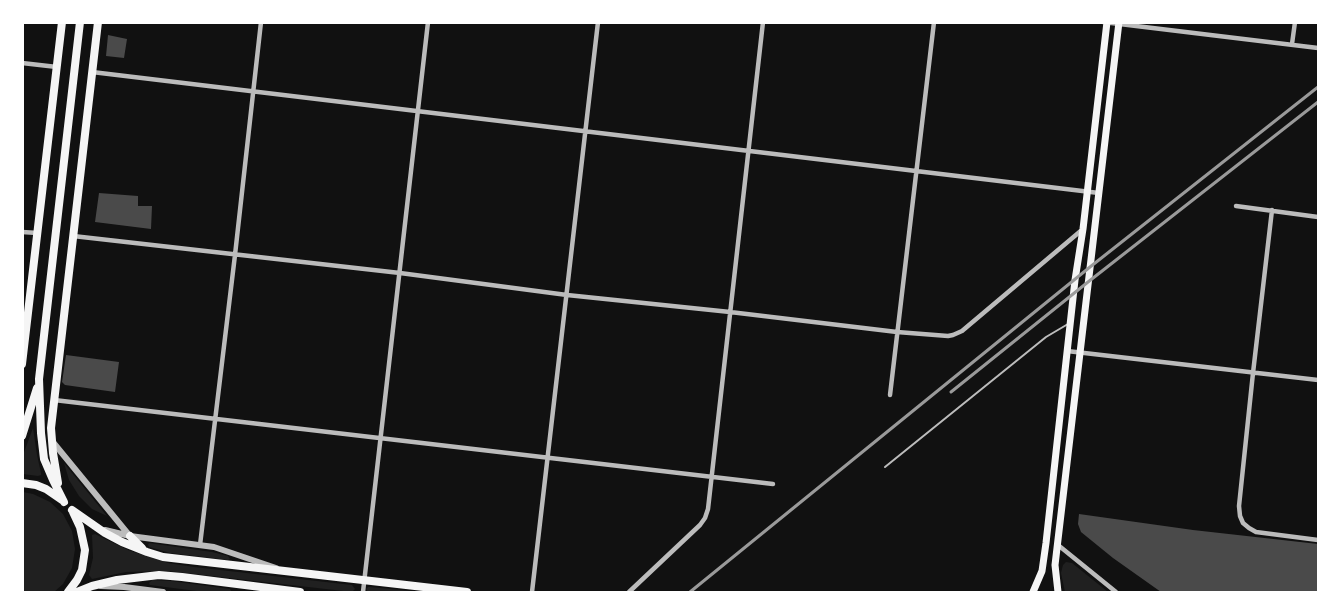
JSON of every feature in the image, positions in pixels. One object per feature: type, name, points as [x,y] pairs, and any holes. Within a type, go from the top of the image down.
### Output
[{"type":"highway","points":[[22,364],[62,22]]},
{"type":"highway","points":[[68,592],[82,570],[85,550],[80,527],[48,469],[42,450],[39,379],[80,22]]},
{"type":"highway","points":[[63,498],[54,465],[51,428],[98,22]]},
{"type":"highway","points":[[22,436],[39,379]]},
{"type":"highway","points":[[22,483],[36,485],[63,498]]},
{"type":"highway","points":[[72,510],[122,542],[147,552],[178,560],[467,592]]},
{"type":"highway","points":[[130,536],[147,552]]},
{"type":"highway","points":[[120,590],[143,576]]},
{"type":"highway","points":[[77,592],[92,586],[143,576],[171,576],[285,592],[300,592]]},
{"type":"main road","points":[[1033,592],[1042,572],[1046,543],[1105,23]]},
{"type":"main road","points":[[1058,592],[1055,564],[1119,23]]},
{"type":"street","points":[[200,545],[261,22]]},
{"type":"street","points":[[363,592],[428,22]]},
{"type":"street","points":[[532,592],[598,22]]},
{"type":"street","points":[[629,592],[700,525],[708,509],[763,22]]},
{"type":"street","points":[[890,394],[934,22]]},
{"type":"street","points":[[1292,44],[1294,22]]},
{"type":"street","points":[[1105,23],[1318,48]]},
{"type":"street","points":[[22,63],[57,67]]},
{"type":"street","points":[[92,72],[1099,193]]},
{"type":"street","points":[[1236,206],[1318,217]]},
{"type":"street","points":[[1272,210],[1239,506],[1240,516],[1243,523],[1256,532],[1318,540]]},
{"type":"street","points":[[73,236],[400,273],[567,295],[948,336],[958,333],[1083,229]]},
{"type":"street","points":[[22,232],[38,233]]},
{"type":"street","points":[[1067,351],[1318,380]]},
{"type":"street","points":[[54,400],[773,484]]},
{"type":"street","points":[[51,440],[130,536]]},
{"type":"street","points":[[96,527],[130,536],[200,545],[231,552],[290,573]]},
{"type":"street","points":[[1058,545],[1116,592]]},
{"type":"street","points":[[92,586],[162,592]]},
{"type":"lane","points":[[885,467],[1046,337],[1070,323]]},
{"type":"shaded area","points":[[33,428],[41,473],[38,476],[23,474],[23,455]]},
{"type":"shaded area","points":[[64,463],[107,516],[92,509],[79,496],[69,480]]},
{"type":"shaded area","points":[[23,492],[50,502],[63,514],[72,531],[75,549],[72,568],[63,584],[54,592],[23,592]]},
{"type":"shaded area","points":[[95,534],[128,550],[168,563],[352,585],[355,589],[352,592],[168,571],[126,572],[92,579],[89,575],[93,558],[92,535]]},
{"type":"shaded area","points":[[149,543],[212,552],[228,556],[230,559],[170,553],[149,547]]},
{"type":"shaded area","points":[[1066,562],[1072,563],[1108,592],[1065,592],[1061,573]]},
{"type":"shaded area","points":[[152,580],[230,589],[232,592],[204,592],[150,585]]},
{"type":"shaded area","points":[[368,587],[422,592],[368,592],[366,589]]},
{"type":"building","points":[[108,35],[127,39],[124,58],[106,56]]},
{"type":"building","points":[[99,193],[138,196],[138,206],[152,206],[151,229],[95,222]]},
{"type":"building","points":[[66,355],[119,362],[115,392],[65,385],[62,382]]},
{"type":"building","points":[[1079,514],[1318,544],[1318,592],[1161,592],[1081,532],[1078,524]]},
{"type":"railway","points":[[690,592],[1090,267],[1318,87]]},
{"type":"railway","points":[[951,392],[1318,102]]}]
